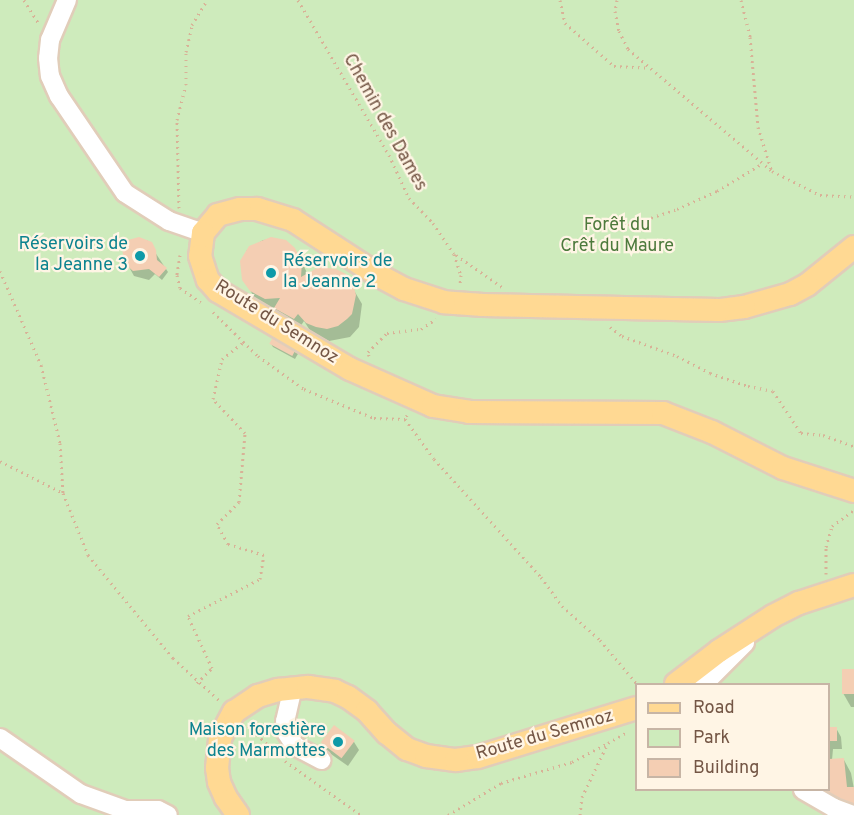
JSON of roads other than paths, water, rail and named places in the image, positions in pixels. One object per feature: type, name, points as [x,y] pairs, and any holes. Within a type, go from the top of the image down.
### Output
[{"type":"main road","points":[[200,232],[227,212],[257,209],[274,212],[316,233],[381,278],[423,296],[458,304],[531,306],[719,310],[744,307],[790,294],[807,285],[854,247]]},
{"type":"main road","name":"Route du Semnoz","points":[[200,232],[202,268],[208,280],[218,291],[285,332],[371,379],[408,408],[433,406],[469,412],[663,413],[711,432],[783,468],[854,491]]},
{"type":"main road","points":[[677,683],[719,651],[788,609],[854,585]]},
{"type":"main road","name":"Route du Semnoz","points":[[238,815],[226,798],[217,768],[220,738],[234,712],[258,696],[293,687],[324,688],[348,696],[407,749],[441,759],[478,757],[566,728],[631,717]]},
{"type":"street","points":[[67,0],[50,40],[50,76],[71,117],[125,192],[169,221],[200,232]]},
{"type":"street","points":[[693,683],[721,665],[788,609]]},
{"type":"street","points":[[705,683],[721,665]]},
{"type":"street","points":[[293,687],[287,708],[286,732],[295,746],[321,760]]},
{"type":"street","points":[[0,738],[81,794],[124,810],[158,810],[168,815]]},
{"type":"street","points":[[805,791],[834,808],[853,815]]},
{"type":"place","name":"Réservoirs de la Jeanne 3","points":[[140,256]]},
{"type":"place","name":"Réservoirs de la Jeanne 2","points":[[271,273]]},
{"type":"place","name":"Maison forestière des Marmottes","points":[[338,742]]},
{"type":"park label","name":"Forêt du Crêt du Maure","points":[[617,237]]}]
